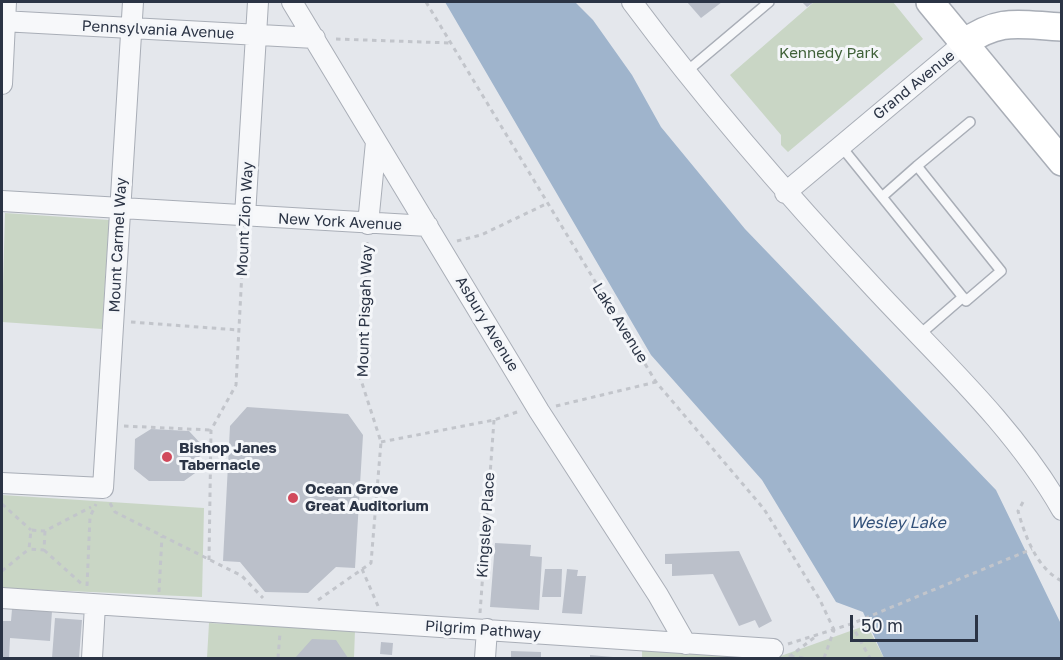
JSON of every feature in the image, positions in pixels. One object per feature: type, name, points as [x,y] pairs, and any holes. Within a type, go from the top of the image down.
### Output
[{"type":"street","points":[[2,84],[3,21],[6,2]]},
{"type":"street","name":"Mount Carmel Way","points":[[99,496],[107,425],[133,2]]},
{"type":"street","name":"Mount Zion Way","points":[[245,216],[258,2]]},
{"type":"street","name":"Asbury Avenue","points":[[292,2],[324,39],[376,142],[539,411],[658,595],[686,644]]},
{"type":"street","points":[[632,2],[685,72],[785,193],[1010,434],[1062,510]]},
{"type":"street","points":[[930,2],[1062,162]]},
{"type":"street","name":"Pennsylvania Avenue","points":[[3,21],[324,39]]},
{"type":"street","name":"Grand Avenue","points":[[785,193],[840,145],[983,30],[999,25],[1062,27]]},
{"type":"street","name":"Mount Pisgah Way","points":[[368,224],[376,142]]},
{"type":"street","name":"New York Avenue","points":[[2,201],[428,226]]},
{"type":"street","points":[[2,483],[99,496]]},
{"type":"street","name":"Pilgrim Pathway","points":[[2,598],[483,629],[630,649],[686,644],[783,654]]},
{"type":"street","points":[[92,658],[95,604]]},
{"type":"street","points":[[483,629],[485,658]]},
{"type":"lane","points":[[685,72],[769,2]]},
{"type":"lane","points":[[883,196],[970,122]]},
{"type":"lane","points":[[840,145],[966,301],[1001,271],[917,166]]},
{"type":"lane","points":[[918,336],[963,297]]},
{"type":"path","name":"Lake Avenue","points":[[426,2],[546,204],[656,382],[764,509],[820,600],[834,630]]},
{"type":"path","points":[[324,39],[451,43]]},
{"type":"path","points":[[456,242],[481,235],[546,204]]},
{"type":"path","name":"Mount Zion Way","points":[[211,430],[236,385],[245,216]]},
{"type":"path","name":"Mount Pisgah Way","points":[[368,224],[360,377],[381,442]]},
{"type":"path","points":[[114,321],[239,330]]},
{"type":"path","points":[[556,406],[656,382]]},
{"type":"path","points":[[315,602],[371,563],[381,442],[494,420],[530,408]]},
{"type":"path","name":"Kingsley Place","points":[[483,629],[494,420]]},
{"type":"path","points":[[107,425],[211,430],[209,560]]},
{"type":"path","points":[[2,504],[31,530],[45,531],[99,496]]},
{"type":"path","points":[[99,496],[115,512],[242,576],[281,616],[278,658]]},
{"type":"path","points":[[2,571],[29,549],[44,550],[87,588],[90,518],[99,496]]},
{"type":"path","points":[[1023,502],[1018,511],[1032,549],[1042,565],[1062,581]]},
{"type":"path","points":[[29,549],[31,530]]},
{"type":"path","points":[[44,550],[45,531]]},
{"type":"path","points":[[159,609],[162,536]]},
{"type":"path","points":[[783,654],[819,634],[852,624],[1032,549]]},
{"type":"path","points":[[362,569],[386,623]]},
{"type":"path","points":[[852,624],[870,658]]},
{"type":"path","points":[[824,658],[834,630]]},
{"type":"path","points":[[783,654],[819,634]]},
{"type":"path","points":[[783,654],[804,658]]},
{"type":"green space","name":"Kennedy Park","points":[[814,2],[893,2],[923,39],[788,152],[781,145],[781,135],[730,75]]},
{"type":"green space","points":[[5,213],[109,220],[102,329],[2,322]]},
{"type":"green space","points":[[2,495],[204,508],[202,597],[2,588]]},
{"type":"green space","points":[[209,623],[355,630],[354,658],[207,658]]},
{"type":"green space","points":[[867,625],[884,658],[642,658],[642,650],[778,657]]},
{"type":"water","name":"Wesley Lake","points":[[445,2],[575,2],[593,20],[632,75],[661,127],[745,229],[996,490],[1061,624],[1061,658],[884,658],[863,612],[836,602],[762,480],[651,355]]},
{"type":"building","points":[[687,2],[722,2],[701,18]]},
{"type":"building","points":[[802,2],[814,2],[807,7]]},
{"type":"building","name":"Ocean Grove Great Auditorium","points":[[247,407],[348,414],[363,435],[355,568],[336,567],[308,593],[265,592],[240,562],[223,561],[230,426]]},
{"type":"building","name":"Bishop Janes Tabernacle","points":[[151,429],[189,431],[201,444],[198,471],[184,481],[149,481],[134,469],[135,439]]},
{"type":"building","points":[[495,543],[531,545],[530,556],[542,557],[539,610],[490,607]]},
{"type":"building","points":[[739,551],[772,621],[759,628],[755,620],[739,626],[713,574],[672,576],[672,564],[665,564],[665,554]]},
{"type":"building","points":[[545,569],[562,569],[561,597],[542,597]]},
{"type":"building","points":[[567,569],[578,570],[577,576],[586,576],[582,614],[562,613]]},
{"type":"building","points":[[12,609],[52,611],[50,641],[10,638],[9,658],[2,658],[2,621],[11,621]]},
{"type":"building","points":[[55,618],[82,620],[79,658],[52,658]]},
{"type":"building","points":[[312,639],[336,640],[348,658],[295,658]]},
{"type":"building","points":[[381,642],[393,643],[392,655],[380,654]]},
{"type":"building","points":[[511,651],[541,652],[541,658],[511,658]]},
{"type":"building","points":[[590,655],[613,657],[613,658],[590,658]]},
{"type":"place","name":"Bishop Janes Tabernacle","points":[[167,457]]},
{"type":"place","name":"Ocean Grove Great Auditorium","points":[[293,498]]}]
